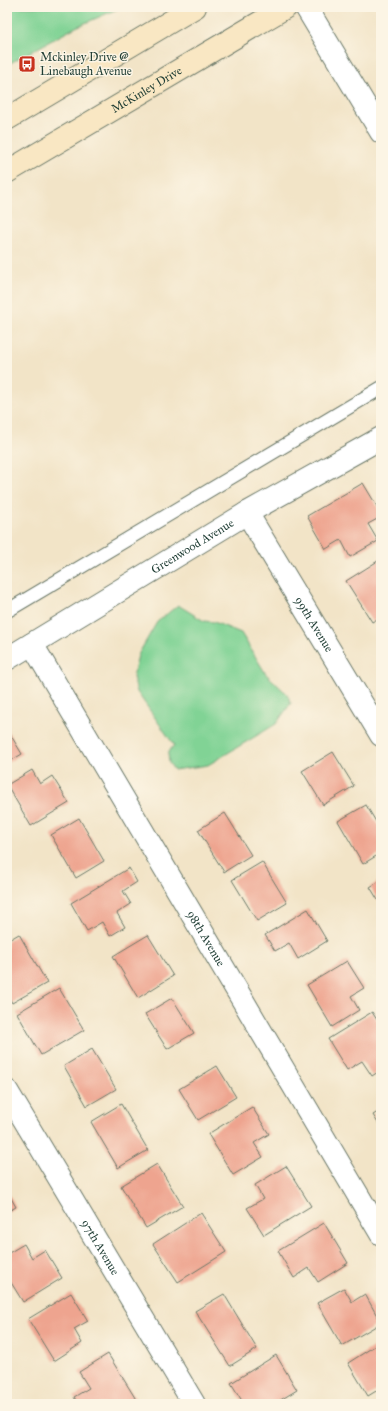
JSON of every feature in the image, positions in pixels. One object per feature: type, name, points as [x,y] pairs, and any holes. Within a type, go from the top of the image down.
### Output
[{"type":"main road","points":[[7,119],[195,7]]},
{"type":"main road","name":"McKinley Drive","points":[[7,172],[286,7]]},
{"type":"street","points":[[306,7],[381,132]]},
{"type":"street","name":"Greenwood Avenue","points":[[7,659],[247,514],[381,438]]},
{"type":"street","name":"99th Avenue","points":[[247,514],[381,735]]},
{"type":"street","name":"98th Avenue","points":[[32,644],[381,1234]]},
{"type":"street","name":"97th Avenue","points":[[7,1091],[194,1404]]},
{"type":"lane","points":[[7,611],[381,388]]},
{"type":"green space","points":[[7,7],[122,7],[76,27],[12,62],[7,67]]},
{"type":"green space","points":[[178,605],[204,621],[214,622],[241,633],[266,674],[287,694],[291,703],[276,724],[208,765],[174,770],[169,763],[168,753],[174,745],[137,692],[133,677],[138,655],[157,622]]},
{"type":"building","points":[[363,483],[381,513],[381,517],[368,524],[378,541],[350,557],[341,540],[326,549],[307,516]]},
{"type":"building","points":[[381,559],[381,617],[372,622],[346,581]]},
{"type":"building","points":[[7,729],[22,754],[7,763]]},
{"type":"building","points":[[333,752],[354,786],[323,805],[302,771]]},
{"type":"building","points":[[32,770],[40,784],[52,776],[69,803],[31,826],[7,785]]},
{"type":"building","points":[[366,805],[381,830],[381,853],[363,864],[338,821]]},
{"type":"building","points":[[225,813],[251,855],[224,872],[198,830]]},
{"type":"building","points":[[79,818],[104,861],[76,878],[51,835]]},
{"type":"building","points":[[262,862],[287,903],[257,921],[232,880]]},
{"type":"building","points":[[129,868],[137,882],[123,891],[131,904],[117,913],[125,927],[110,936],[102,922],[87,931],[71,903]]},
{"type":"building","points":[[381,880],[381,905],[370,887]]},
{"type":"building","points":[[308,909],[327,941],[298,959],[289,943],[275,951],[265,935]]},
{"type":"building","points":[[19,934],[47,983],[12,1003],[7,994],[7,941]]},
{"type":"building","points":[[148,935],[173,976],[138,998],[113,956]]},
{"type":"building","points":[[347,961],[364,988],[351,996],[359,1010],[332,1027],[307,985]]},
{"type":"building","points":[[59,988],[84,1030],[41,1055],[17,1013]]},
{"type":"building","points":[[172,998],[194,1033],[167,1049],[145,1014]]},
{"type":"building","points":[[372,1012],[381,1026],[381,1070],[372,1076],[362,1061],[347,1070],[328,1039]]},
{"type":"building","points":[[92,1049],[116,1089],[87,1106],[64,1066]]},
{"type":"building","points":[[217,1066],[236,1097],[198,1120],[179,1089]]},
{"type":"building","points":[[121,1104],[148,1150],[118,1168],[91,1122]]},
{"type":"building","points":[[252,1107],[269,1134],[254,1143],[263,1157],[233,1175],[208,1134]]},
{"type":"building","points":[[381,1110],[381,1128],[373,1115]]},
{"type":"building","points":[[157,1164],[183,1206],[146,1228],[121,1186]]},
{"type":"building","points":[[286,1166],[311,1206],[264,1235],[247,1208],[263,1199],[255,1185]]},
{"type":"building","points":[[7,1191],[16,1207],[7,1212]]},
{"type":"building","points":[[201,1213],[226,1252],[178,1282],[153,1244]]},
{"type":"building","points":[[324,1223],[348,1263],[318,1282],[309,1268],[294,1278],[278,1251]]},
{"type":"building","points":[[24,1244],[32,1258],[45,1250],[62,1278],[23,1302],[7,1276],[7,1254]]},
{"type":"building","points":[[344,1288],[352,1302],[365,1294],[381,1323],[342,1346],[317,1303]]},
{"type":"building","points":[[71,1293],[88,1321],[74,1329],[82,1343],[54,1361],[28,1319]]},
{"type":"building","points":[[224,1294],[257,1349],[230,1366],[195,1311]]},
{"type":"building","points":[[381,1342],[381,1388],[368,1396],[348,1363]]},
{"type":"building","points":[[108,1354],[137,1401],[132,1404],[78,1404],[74,1397],[89,1388],[79,1372]]},
{"type":"building","points":[[276,1355],[297,1390],[274,1404],[244,1404],[231,1383]]},
{"type":"place","name":"Mckinley Drive @ Linebaugh Avenue","points":[[27,64]]}]
